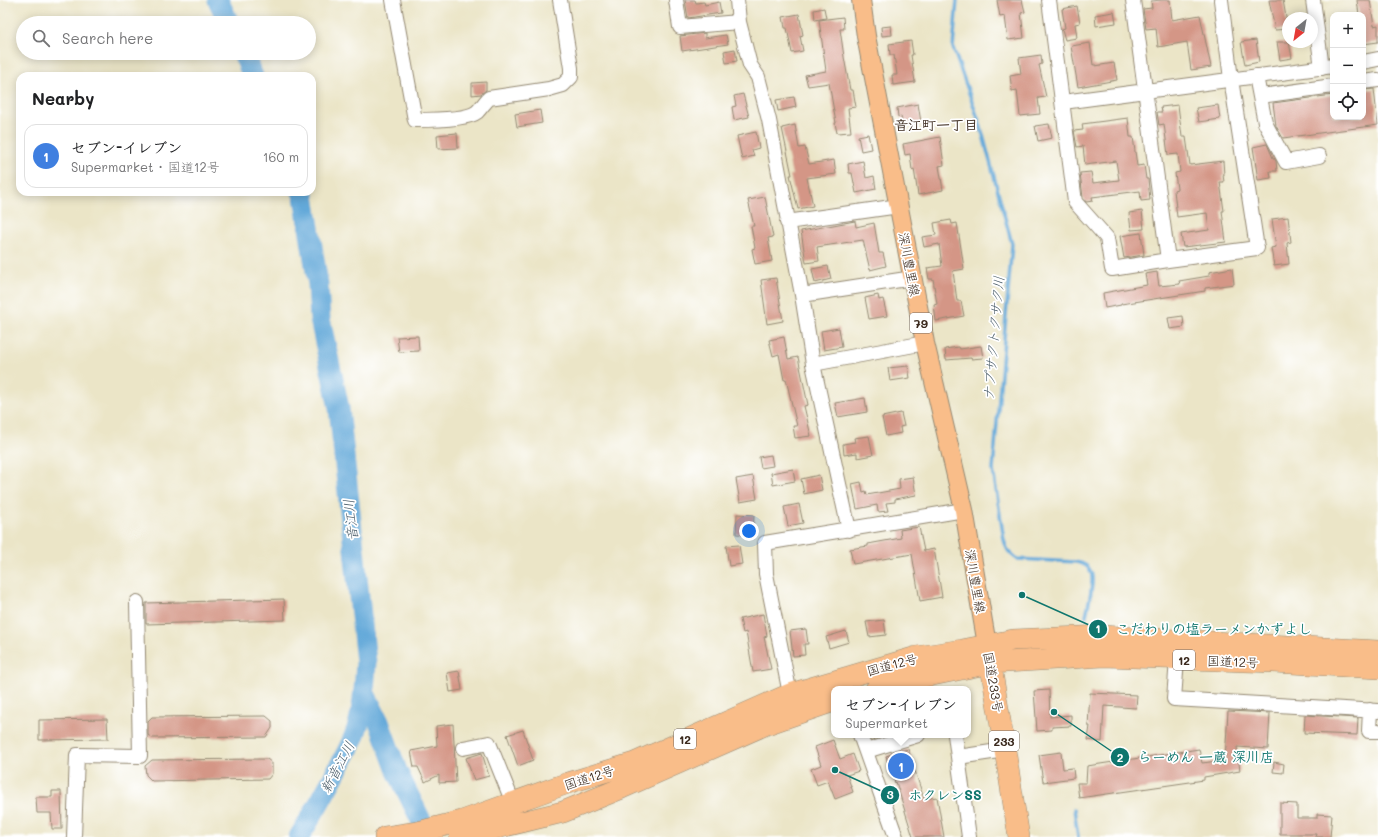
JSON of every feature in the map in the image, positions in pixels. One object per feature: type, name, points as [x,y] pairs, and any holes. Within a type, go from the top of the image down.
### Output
[{"type":"highway","name":"国道12号","points":[[900,686],[924,683],[989,654],[1012,640],[1102,636],[1378,651]]},
{"type":"highway","name":"国道12号","points":[[385,837],[418,832],[462,821],[634,762],[790,694],[916,657],[962,650],[989,654],[1104,656],[1274,662],[1378,668]]},
{"type":"highway","name":"国道233号","points":[[989,654],[1006,750],[1019,837]]},
{"type":"highway","name":"国道12号","points":[[460,837],[562,812],[622,788],[767,724],[831,702]]},
{"type":"main road","name":"深川豊里線","points":[[861,0],[866,36],[925,343],[964,510],[989,654]]},
{"type":"street","points":[[393,0],[415,120],[456,118],[476,113],[489,98],[549,89],[563,85],[571,77],[571,68],[560,0]]},
{"type":"street","points":[[676,0],[680,27],[739,22]]},
{"type":"street","points":[[737,0],[739,22],[750,65],[758,77],[769,120],[802,295],[813,364],[849,530]]},
{"type":"street","points":[[1049,0],[1075,202],[1107,238],[1112,269],[1257,248],[1231,79],[1221,0]]},
{"type":"street","points":[[1133,0],[1168,260]]},
{"type":"street","points":[[1063,102],[1327,67],[1312,0]]},
{"type":"street","points":[[1366,61],[1378,59]]},
{"type":"street","points":[[1256,76],[1265,123],[1286,162],[1320,156]]},
{"type":"street","points":[[1366,82],[1378,80]]},
{"type":"street","points":[[1261,96],[1330,86]]},
{"type":"street","points":[[788,222],[899,206]]},
{"type":"street","points":[[802,295],[913,278]]},
{"type":"street","points":[[813,364],[925,343]]},
{"type":"street","points":[[790,694],[766,574],[765,543],[964,510]]},
{"type":"street","points":[[74,837],[77,755],[140,756],[137,602]]},
{"type":"street","points":[[1177,659],[1174,699],[1374,711],[1369,731],[1378,731]]},
{"type":"street","points":[[861,738],[896,837]]},
{"type":"street","points":[[866,751],[908,738]]},
{"type":"street","points":[[955,738],[969,837]]},
{"type":"street","points":[[462,748],[489,743],[513,803]]},
{"type":"street","points":[[958,757],[1006,750]]},
{"type":"building","points":[[685,0],[695,0],[696,3],[704,2],[705,5],[719,2],[721,13],[688,18]]},
{"type":"building","points":[[997,0],[1022,0],[1025,12],[1021,13],[1024,38],[1008,40],[1005,16],[1000,17]]},
{"type":"building","points":[[1170,0],[1172,20],[1200,15],[1211,67],[1191,70],[1187,42],[1158,47],[1156,28],[1146,29],[1143,9],[1152,8],[1151,1]]},
{"type":"building","points":[[1269,0],[1283,0],[1285,12],[1282,12],[1282,29],[1275,30]]},
{"type":"building","points":[[1357,0],[1370,0],[1374,26],[1378,25],[1378,42],[1366,44],[1366,12],[1359,12]]},
{"type":"building","points":[[1077,6],[1080,23],[1075,24],[1077,38],[1065,40],[1062,29],[1065,28],[1062,9]]},
{"type":"building","points":[[824,8],[826,18],[815,20],[814,10]]},
{"type":"building","points":[[1114,12],[1116,23],[1096,26],[1095,15]]},
{"type":"building","points":[[799,14],[803,35],[800,36],[803,51],[792,53],[787,28],[785,28],[783,17]]},
{"type":"building","points":[[843,17],[844,29],[840,29],[844,57],[850,90],[853,90],[856,107],[848,108],[851,132],[837,133],[829,83],[808,86],[805,75],[826,71],[819,20]]},
{"type":"building","points":[[891,26],[892,35],[882,36],[881,27]]},
{"type":"building","points":[[705,33],[705,38],[726,35],[728,44],[682,51],[680,36]]},
{"type":"building","points":[[1256,40],[1259,62],[1245,65],[1241,42]]},
{"type":"building","points":[[911,41],[913,55],[911,55],[915,82],[893,85],[892,75],[897,75],[894,55],[890,55],[889,44]]},
{"type":"building","points":[[1277,42],[1282,42],[1282,48],[1290,48],[1292,58],[1280,60]]},
{"type":"building","points":[[1090,43],[1093,65],[1114,63],[1117,80],[1078,87],[1071,46]]},
{"type":"building","points":[[735,49],[737,61],[726,63],[724,51]]},
{"type":"building","points":[[1041,55],[1042,64],[1039,65],[1046,97],[1038,98],[1040,114],[1020,116],[1017,90],[1012,91],[1010,76],[1021,74],[1019,58]]},
{"type":"building","points":[[486,82],[486,90],[481,94],[472,95],[472,83]]},
{"type":"building","points":[[1374,89],[1378,125],[1283,138],[1276,126],[1273,103],[1330,95],[1330,120],[1366,120],[1366,90]]},
{"type":"building","points":[[743,94],[749,117],[734,120],[732,107],[736,106],[734,96]]},
{"type":"building","points":[[794,97],[796,107],[778,111],[776,100]]},
{"type":"building","points":[[918,104],[921,122],[902,125],[901,116],[898,117],[897,108]]},
{"type":"building","points":[[1178,105],[1182,137],[1186,137],[1190,165],[1223,161],[1224,182],[1220,182],[1226,242],[1183,247],[1181,234],[1209,230],[1207,213],[1177,217],[1174,190],[1177,189],[1175,173],[1180,172],[1178,154],[1168,155],[1164,124],[1159,125],[1157,112],[1162,112],[1161,107]]},
{"type":"building","points":[[1218,105],[1220,119],[1199,122],[1196,108]]},
{"type":"building","points":[[540,110],[542,123],[517,127],[515,114]]},
{"type":"building","points":[[1128,118],[1130,137],[1133,137],[1137,166],[1144,165],[1146,179],[1148,179],[1150,200],[1141,201],[1140,191],[1092,197],[1093,201],[1086,202],[1083,198],[1080,173],[1091,172],[1093,183],[1119,180],[1116,161],[1085,165],[1083,146],[1077,147],[1074,131],[1083,130],[1082,124]]},
{"type":"building","points":[[1049,124],[1052,138],[1038,141],[1035,126]]},
{"type":"building","points":[[795,125],[799,148],[805,147],[809,164],[834,160],[836,174],[807,178],[813,206],[798,209],[790,175],[792,175],[782,128]]},
{"type":"building","points":[[756,132],[759,148],[752,150],[754,156],[742,159],[737,136]]},
{"type":"building","points":[[457,133],[458,148],[438,149],[437,135]]},
{"type":"building","points":[[868,134],[871,149],[861,151],[858,136]]},
{"type":"building","points":[[940,137],[944,165],[939,166],[943,190],[918,195],[910,154],[905,155],[903,144]]},
{"type":"building","points":[[1267,144],[1273,158],[1276,161],[1277,171],[1270,171],[1271,178],[1258,180],[1253,147]]},
{"type":"building","points":[[863,161],[866,178],[874,176],[876,189],[856,193],[852,173],[849,173],[848,164]]},
{"type":"building","points":[[765,197],[773,237],[768,238],[772,261],[755,264],[752,249],[755,248],[751,226],[754,226],[748,200]]},
{"type":"building","points":[[1142,211],[1144,229],[1131,230],[1129,213]]},
{"type":"building","points":[[1288,217],[1291,242],[1287,243],[1289,264],[1274,266],[1271,248],[1276,247],[1272,219]]},
{"type":"building","points":[[951,220],[952,224],[957,223],[964,269],[953,271],[957,301],[961,301],[964,316],[936,321],[934,305],[937,304],[933,279],[929,279],[927,268],[942,266],[939,244],[924,247],[922,237],[936,235],[934,223]]},
{"type":"building","points":[[855,221],[856,227],[874,223],[879,253],[883,253],[886,266],[870,270],[863,240],[817,247],[819,261],[806,263],[801,231]]},
{"type":"building","points":[[1141,233],[1144,255],[1124,258],[1120,236]]},
{"type":"building","points":[[828,266],[831,279],[815,283],[812,269]]},
{"type":"building","points":[[1232,268],[1234,284],[1205,288],[1205,291],[1121,304],[1105,308],[1103,293],[1147,285],[1145,274],[1157,272],[1159,286],[1180,284],[1179,281],[1209,276],[1209,272]]},
{"type":"building","points":[[776,278],[783,321],[767,324],[761,280]]},
{"type":"building","points":[[878,295],[879,300],[883,299],[887,316],[869,319],[865,298]]},
{"type":"building","points":[[1183,316],[1184,327],[1170,329],[1168,318]]},
{"type":"building","points":[[839,328],[842,347],[824,350],[821,331]]},
{"type":"building","points":[[418,336],[419,351],[399,352],[397,337]]},
{"type":"building","points":[[784,337],[788,359],[798,357],[808,405],[804,406],[811,436],[795,438],[793,426],[797,426],[786,379],[784,380],[779,354],[773,356],[769,340]]},
{"type":"building","points":[[981,346],[983,358],[946,360],[945,349],[959,347],[960,349]]},
{"type":"building","points":[[908,366],[910,378],[890,381],[888,368]]},
{"type":"building","points":[[865,398],[867,412],[838,417],[835,403]]},
{"type":"building","points":[[901,413],[904,426],[900,427],[901,433],[886,436],[882,417]]},
{"type":"building","points":[[869,436],[873,455],[857,458],[857,453],[844,455],[843,444],[855,442],[854,438]]},
{"type":"building","points":[[771,455],[773,466],[761,468],[759,457]]},
{"type":"building","points":[[793,469],[795,481],[773,485],[771,473]]},
{"type":"building","points":[[819,475],[822,490],[804,494],[801,479]]},
{"type":"building","points":[[753,476],[757,499],[740,502],[736,479]]},
{"type":"building","points":[[913,477],[916,495],[895,499],[895,502],[886,503],[888,511],[878,512],[877,505],[857,509],[852,484],[861,482],[863,492],[866,491],[867,495],[900,489],[899,479]]},
{"type":"building","points":[[799,504],[803,523],[788,526],[784,507]]},
{"type":"building","points":[[737,514],[754,515],[753,535],[736,534]]},
{"type":"building","points":[[919,527],[924,551],[934,549],[942,597],[920,601],[912,554],[853,564],[850,549],[901,538],[900,530]]},
{"type":"building","points":[[739,545],[742,564],[729,566],[726,546]]},
{"type":"building","points":[[284,599],[285,620],[146,624],[146,603]]},
{"type":"building","points":[[763,614],[767,636],[764,637],[771,669],[753,672],[746,632],[743,633],[740,619]]},
{"type":"building","points":[[884,620],[886,635],[869,637],[866,622]]},
{"type":"building","points":[[806,629],[808,644],[804,644],[805,655],[793,656],[790,631]]},
{"type":"building","points":[[846,631],[849,642],[829,648],[826,637]]},
{"type":"building","points":[[459,671],[462,690],[450,692],[447,673]]},
{"type":"building","points":[[1049,690],[1050,717],[1071,715],[1071,726],[1052,727],[1052,730],[1037,731],[1034,691]]},
{"type":"building","points":[[1090,693],[1137,695],[1136,708],[1104,706],[1102,742],[1088,740],[1090,726],[1088,726]]},
{"type":"building","points":[[1228,711],[1270,713],[1268,749],[1237,747],[1240,771],[1204,777],[1204,780],[1079,798],[1077,783],[1086,783],[1087,766],[1199,749],[1202,763],[1225,760]]},
{"type":"building","points":[[1305,715],[1358,718],[1357,735],[1304,733]]},
{"type":"building","points":[[266,716],[272,721],[272,728],[266,737],[152,738],[148,735],[148,721],[152,717]]},
{"type":"building","points":[[107,719],[108,739],[39,740],[39,720]]},
{"type":"building","points":[[453,724],[456,782],[439,783],[439,775],[425,782],[418,767],[414,767],[411,751],[437,746],[436,726]]},
{"type":"building","points":[[523,730],[533,760],[518,766],[507,735]]},
{"type":"building","points":[[833,740],[840,759],[853,754],[859,771],[847,775],[853,792],[835,799],[828,781],[817,785],[811,769],[821,765],[815,747]]},
{"type":"building","points":[[908,749],[924,799],[937,797],[944,837],[913,837],[896,782],[895,783],[886,756]]},
{"type":"building","points":[[1061,752],[1063,769],[1073,768],[1074,778],[1043,782],[1039,755]]},
{"type":"building","points":[[482,753],[489,776],[474,780],[466,758]]},
{"type":"building","points":[[267,759],[272,763],[272,774],[268,779],[152,781],[146,775],[145,766],[152,760]]},
{"type":"building","points":[[1274,762],[1284,764],[1283,773],[1273,772]]},
{"type":"building","points":[[52,791],[61,791],[62,829],[52,829],[51,813],[37,813],[36,797],[52,797]]},
{"type":"building","points":[[1280,803],[1297,804],[1297,818],[1317,818],[1317,814],[1332,815],[1330,837],[1315,837],[1316,834],[1280,834]]},
{"type":"waterway","name":"音江川","points":[[218,0],[226,16]]},
{"type":"waterway","name":"ナプサクトクサク川","points":[[957,0],[953,48],[980,124],[1012,244],[993,470],[1004,540],[1009,551],[1017,559],[1076,562],[1087,566],[1091,572],[1092,581],[1086,616]]},
{"type":"waterway","name":"音江川","points":[[246,60],[251,72]]},
{"type":"waterway","name":"音江川","points":[[299,837],[333,778],[356,733],[365,683],[366,662],[339,408],[320,319],[318,284],[304,196]]},
{"type":"waterway","name":"音江川","points":[[364,692],[379,722],[397,771],[429,837]]},
{"type":"waterway","name":"ナプサクトクサク川","points":[[1074,809],[1078,837]]},
{"type":"place","name":"こだわりの塩ラーメンかずよし","points":[[1022,595]]},
{"type":"place","name":"らーめん 一蔵 深川店","points":[[1054,712]]},
{"type":"place","name":"セブン-イレブン","points":[[901,766]]},
{"type":"place","name":"ホクレンSS","points":[[835,770]]},
{"type":"district","name":"音江町一丁目","points":[[936,124]]},
{"type":"water label","name":"新音江川","points":[[337,767]]}]
